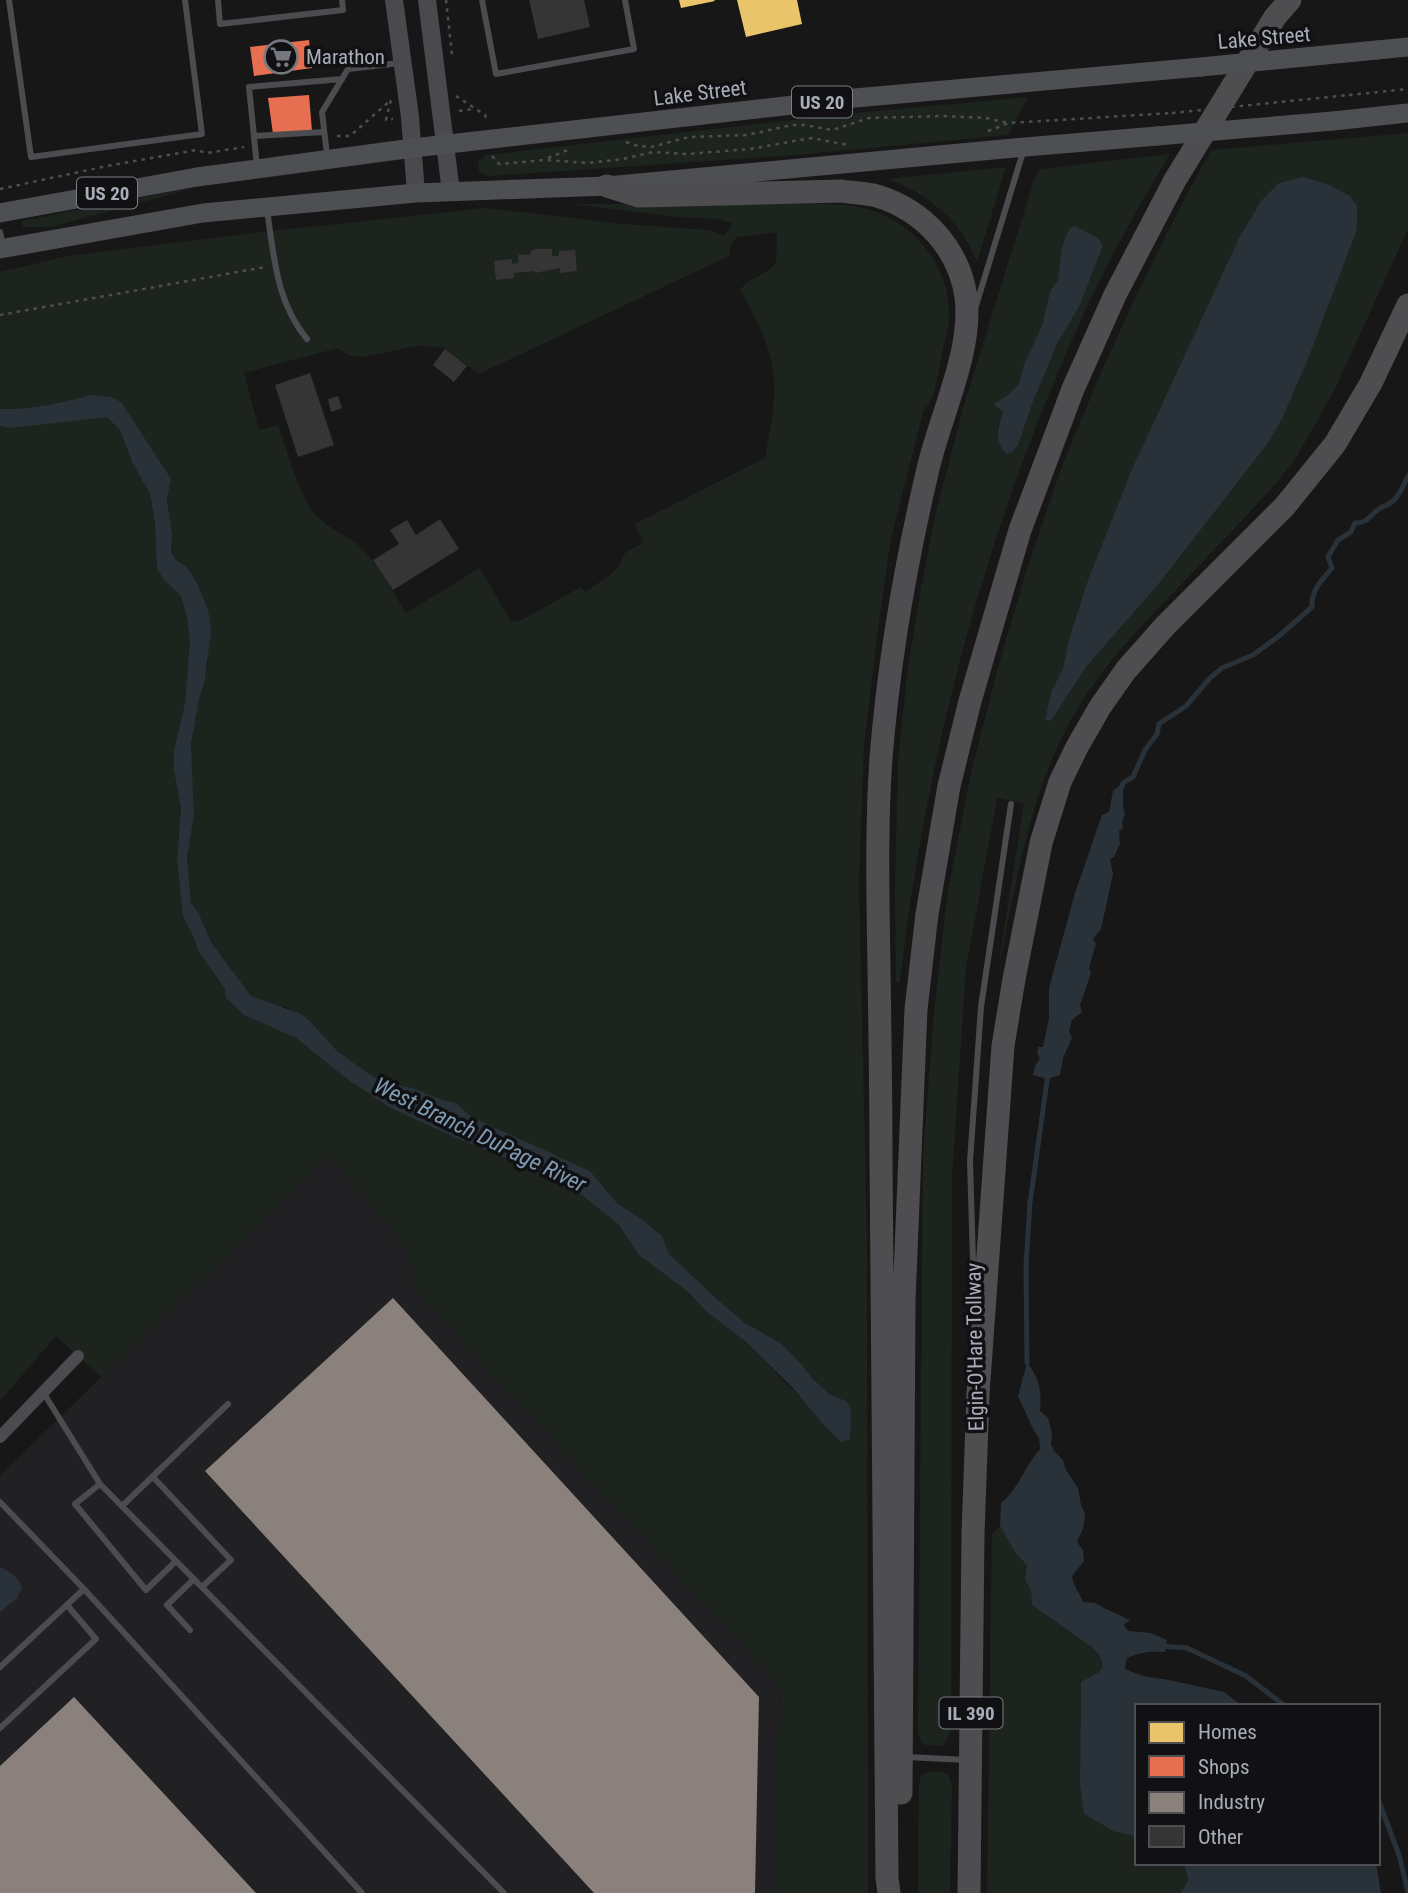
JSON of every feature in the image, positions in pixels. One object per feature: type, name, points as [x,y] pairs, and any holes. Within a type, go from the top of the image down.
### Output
[{"type":"highway","points":[[899,1893],[905,1300],[916,1009],[927,914],[949,786],[970,701],[1020,530],[1073,389],[1115,295],[1175,180],[1275,17],[1290,0]]},
{"type":"highway","points":[[607,186],[639,196],[842,191],[873,194],[899,204],[925,221],[942,240],[958,266],[966,297],[965,342],[929,463],[905,573],[891,656],[877,834],[889,1893]]},
{"type":"highway","points":[[978,1394],[1003,1046],[1041,843],[1060,782],[1100,707],[1126,670],[1165,626],[1285,506],[1335,444],[1371,383],[1408,305]]},
{"type":"highway","name":"Elgin-O'Hare Tollway","points":[[969,1893],[973,1534],[978,1394]]},
{"type":"main road","points":[[394,0],[413,148],[416,193]]},
{"type":"main road","points":[[427,0],[451,192]]},
{"type":"main road","name":"Lake Street","points":[[0,213],[197,177],[413,148],[855,98],[1408,47]]},
{"type":"main road","name":"US 20","points":[[1,243],[199,214],[416,193],[607,186],[1408,113]]},
{"type":"street","points":[[0,1437],[78,1356]]},
{"type":"lane","points":[[9,0],[31,157],[202,134],[185,0]]},
{"type":"lane","points":[[218,0],[220,24],[343,10],[342,0]]},
{"type":"lane","points":[[482,0],[496,74],[634,49],[625,0]]},
{"type":"lane","points":[[328,160],[322,112],[348,69],[402,63]]},
{"type":"lane","points":[[257,169],[249,87],[342,79]]},
{"type":"lane","points":[[254,136],[324,132]]},
{"type":"lane","points":[[965,342],[1025,147]]},
{"type":"lane","points":[[267,208],[279,287],[297,327],[307,339]]},
{"type":"lane","name":"Elgin-O'Hare Tollway","points":[[974,1298],[970,1161],[981,1007],[1011,804]]},
{"type":"lane","name":"Elgin-O'Hare Tollway","points":[[975,1326],[978,1394]]},
{"type":"lane","points":[[43,1392],[100,1484],[504,1893]]},
{"type":"lane","points":[[122,1506],[228,1404]]},
{"type":"lane","points":[[153,1477],[231,1560],[202,1587]]},
{"type":"lane","points":[[100,1484],[75,1504],[146,1590],[176,1561]]},
{"type":"lane","points":[[0,1502],[84,1588],[362,1893]]},
{"type":"lane","points":[[190,1630],[167,1605],[194,1579]]},
{"type":"lane","points":[[0,1667],[84,1588]]},
{"type":"lane","points":[[0,1728],[96,1639],[67,1605]]},
{"type":"lane","points":[[902,1757],[970,1760]]},
{"type":"path","points":[[446,0],[452,57]]},
{"type":"path","points":[[981,132],[1009,124],[1172,113],[1408,89]]},
{"type":"path","points":[[454,95],[485,115],[487,124]]},
{"type":"path","points":[[339,136],[350,136],[391,100],[386,120]]},
{"type":"path","points":[[457,111],[474,108]]},
{"type":"path","points":[[620,142],[650,147],[689,137],[747,135],[792,125],[832,131],[869,118],[943,116],[986,118],[1009,124]]},
{"type":"path","points":[[491,154],[499,164],[545,160],[588,163],[653,152],[687,154],[750,149],[811,138],[848,145],[858,144]]},
{"type":"path","points":[[0,189],[196,150],[207,153],[242,147]]},
{"type":"path","points":[[545,160],[575,148]]},
{"type":"path","points":[[0,315],[275,265]]},
{"type":"shaded area","points":[[1028,97],[1008,135],[784,156],[489,176],[479,171],[478,162],[486,155],[844,114]]},
{"type":"shaded area","points":[[1408,133],[1408,229],[1335,389],[1296,458],[1265,496],[1117,654],[1091,687],[1069,724],[1055,752],[1033,812],[998,969],[1024,803],[997,798],[966,968],[952,1176],[951,1732],[943,1746],[925,1745],[918,1732],[923,1156],[934,1012],[948,890],[972,769],[999,664],[1026,572],[1063,463],[1138,292],[1211,150]],"holes":[[[1261,201],[1308,359],[1282,419],[1268,443],[1161,581],[1086,667],[1051,721],[1045,720],[1051,692],[1063,669],[1068,642],[1088,580],[1132,469],[1239,238]]]},
{"type":"shaded area","points":[[1170,154],[1113,254],[1074,335],[1041,414],[992,552],[952,693],[935,765],[909,909],[900,982],[896,983],[898,762],[907,674],[920,594],[935,516],[964,405],[1035,177],[1040,169]],"holes":[[[1067,233],[1103,247],[1079,307],[1058,342],[1032,404],[997,429],[1003,412],[995,404],[1019,384],[1023,367],[1043,323],[1050,291],[1058,280],[1062,247]]]},
{"type":"shaded area","points":[[1006,167],[977,262],[962,233],[942,211],[918,193],[888,179]]},
{"type":"shaded area","points":[[194,188],[51,227],[23,227],[22,221]]},
{"type":"shaded area","points":[[572,204],[855,206],[894,221],[910,232],[934,260],[947,294],[949,323],[934,393],[924,409],[891,538],[864,746],[859,883],[867,1240],[868,1893],[773,1893],[780,1686],[416,1292],[409,1258],[385,1220],[328,1156],[101,1377],[56,1336],[0,1401],[0,426],[12,428],[107,416],[120,430],[133,464],[150,494],[155,523],[157,569],[181,596],[187,618],[190,640],[185,703],[174,750],[174,771],[181,808],[177,860],[183,916],[199,952],[244,1015],[296,1038],[347,1079],[389,1107],[578,1192],[618,1224],[639,1255],[688,1292],[707,1312],[746,1342],[805,1402],[846,1401],[829,1394],[782,1344],[745,1323],[718,1300],[669,1254],[662,1236],[617,1203],[590,1171],[472,1117],[456,1103],[413,1088],[387,1083],[369,1074],[337,1051],[309,1020],[285,1007],[271,1005],[251,996],[211,942],[191,903],[187,857],[194,816],[191,743],[208,662],[208,608],[188,568],[176,560],[171,551],[172,534],[167,500],[171,479],[91,395],[46,405],[0,409],[0,272],[68,256],[487,208],[623,224],[709,230],[725,236],[732,223],[717,219]],"holes":[[[777,232],[776,263],[740,290],[765,340],[773,371],[774,404],[765,458],[635,524],[643,542],[625,553],[619,566],[610,575],[585,592],[581,587],[518,622],[510,620],[480,568],[406,613],[384,576],[364,550],[327,525],[313,511],[297,481],[278,425],[259,430],[244,373],[338,348],[350,356],[364,357],[416,346],[443,347],[479,374],[729,256],[731,244],[737,237]]]},
{"type":"shaded area","points":[[327,1155],[385,1220],[409,1258],[416,1292],[780,1686],[773,1893],[0,1893],[0,1476]]},
{"type":"shaded area","points":[[1000,1526],[1016,1554],[1027,1565],[1025,1580],[1031,1589],[1032,1605],[1093,1648],[1100,1656],[1103,1667],[1081,1682],[1080,1784],[1084,1814],[1115,1832],[1135,1836],[1135,1865],[1184,1865],[1188,1880],[1181,1893],[987,1893],[992,1534]]},
{"type":"shaded area","points":[[926,1772],[943,1772],[949,1776],[952,1786],[950,1893],[918,1893],[919,1785],[921,1776]]},
{"type":"water","points":[[1303,177],[1327,184],[1350,196],[1357,206],[1357,229],[1308,359],[1282,419],[1268,443],[1161,581],[1086,667],[1051,721],[1045,720],[1051,692],[1063,669],[1068,642],[1088,580],[1132,469],[1239,238],[1261,201],[1279,183]]},
{"type":"water","points":[[1075,226],[1099,239],[1103,246],[1079,307],[1058,342],[1018,445],[1006,454],[998,439],[1003,412],[994,404],[1019,384],[1023,367],[1043,323],[1050,291],[1058,280],[1062,247],[1067,233]]},
{"type":"water","points":[[91,395],[110,397],[121,402],[171,479],[167,500],[172,534],[171,551],[176,560],[188,568],[208,609],[211,631],[205,680],[191,743],[194,816],[187,857],[191,903],[211,942],[251,996],[301,1014],[337,1051],[369,1074],[387,1083],[413,1088],[456,1103],[472,1117],[590,1171],[617,1203],[662,1236],[669,1254],[718,1300],[745,1323],[782,1344],[829,1394],[846,1401],[851,1410],[850,1439],[841,1442],[792,1387],[746,1342],[707,1312],[688,1292],[639,1255],[618,1224],[578,1192],[389,1107],[347,1079],[296,1038],[244,1015],[226,998],[225,989],[199,952],[183,916],[177,860],[181,808],[174,771],[174,750],[185,703],[190,640],[181,596],[157,569],[155,523],[150,494],[133,464],[120,430],[107,417],[12,428],[0,426],[0,409],[46,405]]},
{"type":"water","points":[[1123,783],[1123,828],[1119,831],[1120,844],[1114,857],[1110,859],[1113,874],[1101,929],[1093,939],[1096,944],[1089,968],[1091,973],[1080,1005],[1082,1012],[1072,1020],[1069,1031],[1072,1038],[1063,1058],[1060,1075],[1047,1079],[1033,1075],[1040,1058],[1038,1047],[1043,1047],[1049,1018],[1049,988],[1075,893],[1102,815],[1109,812],[1113,791]]},
{"type":"water","points":[[1027,1363],[1039,1385],[1040,1411],[1048,1418],[1052,1434],[1051,1445],[1063,1460],[1078,1488],[1085,1514],[1083,1529],[1077,1542],[1083,1550],[1084,1561],[1072,1576],[1083,1602],[1095,1603],[1130,1620],[1124,1625],[1128,1631],[1151,1633],[1167,1640],[1165,1652],[1146,1652],[1127,1658],[1125,1669],[1143,1676],[1224,1692],[1239,1704],[1135,1704],[1135,1836],[1115,1832],[1084,1814],[1080,1784],[1081,1682],[1103,1667],[1100,1656],[1093,1648],[1032,1605],[1031,1590],[1025,1580],[1027,1565],[1016,1554],[1000,1526],[1001,1503],[1013,1491],[1040,1449],[1039,1438],[1018,1396]]},
{"type":"water","points":[[0,1567],[13,1575],[22,1587],[17,1598],[0,1612]]},
{"type":"water","points":[[1184,1865],[1376,1865],[1381,1893],[1181,1893],[1188,1880]]},
{"type":"building: Homes","points":[[679,0],[714,0],[715,1],[681,8]]},
{"type":"building: Homes","points":[[737,0],[797,0],[802,24],[746,37]]},
{"type":"building: Shops","name":"Marathon","points":[[309,40],[312,68],[254,76],[250,47]]},
{"type":"building: Shops","name":"Marathon","points":[[309,95],[312,131],[273,134],[268,98]]},
{"type":"building: Industry","points":[[393,1298],[759,1697],[755,1893],[594,1893],[205,1471]]},
{"type":"building: Industry","points":[[74,1697],[256,1893],[0,1893],[0,1766]]},
{"type":"building: Other","points":[[529,0],[584,0],[590,27],[538,39]]},
{"type":"building: Other","points":[[552,249],[552,256],[559,256],[559,251],[575,250],[577,271],[560,273],[560,268],[535,273],[513,273],[514,278],[496,280],[494,261],[512,259],[512,264],[519,263],[518,255],[531,254],[531,251]]},
{"type":"building: Other","points":[[445,349],[467,366],[454,382],[433,365]]},
{"type":"building: Other","points":[[310,373],[334,445],[298,457],[275,385]]},
{"type":"building: Other","points":[[338,396],[342,408],[331,412],[328,399]]},
{"type":"building: Other","points":[[440,519],[459,549],[393,590],[373,560],[399,544],[390,530],[407,520],[416,535]]},
{"type":"waterway","points":[[1122,787],[1123,783],[1133,777],[1145,750],[1157,734],[1159,724],[1186,706],[1222,668],[1253,655],[1312,607],[1315,590],[1332,568],[1328,557],[1338,540],[1351,532],[1355,523],[1366,520],[1392,501],[1408,476]]},
{"type":"waterway","points":[[1027,1363],[1026,1265],[1030,1203],[1048,1074]]},
{"type":"waterway","name":"West Branch DuPage River","points":[[1161,1646],[1187,1648],[1246,1676],[1282,1704]]},
{"type":"waterway","name":"West Branch DuPage River","points":[[1380,1804],[1399,1855],[1408,1892]]},
{"type":"place","name":"Marathon","points":[[281,57]]}]
